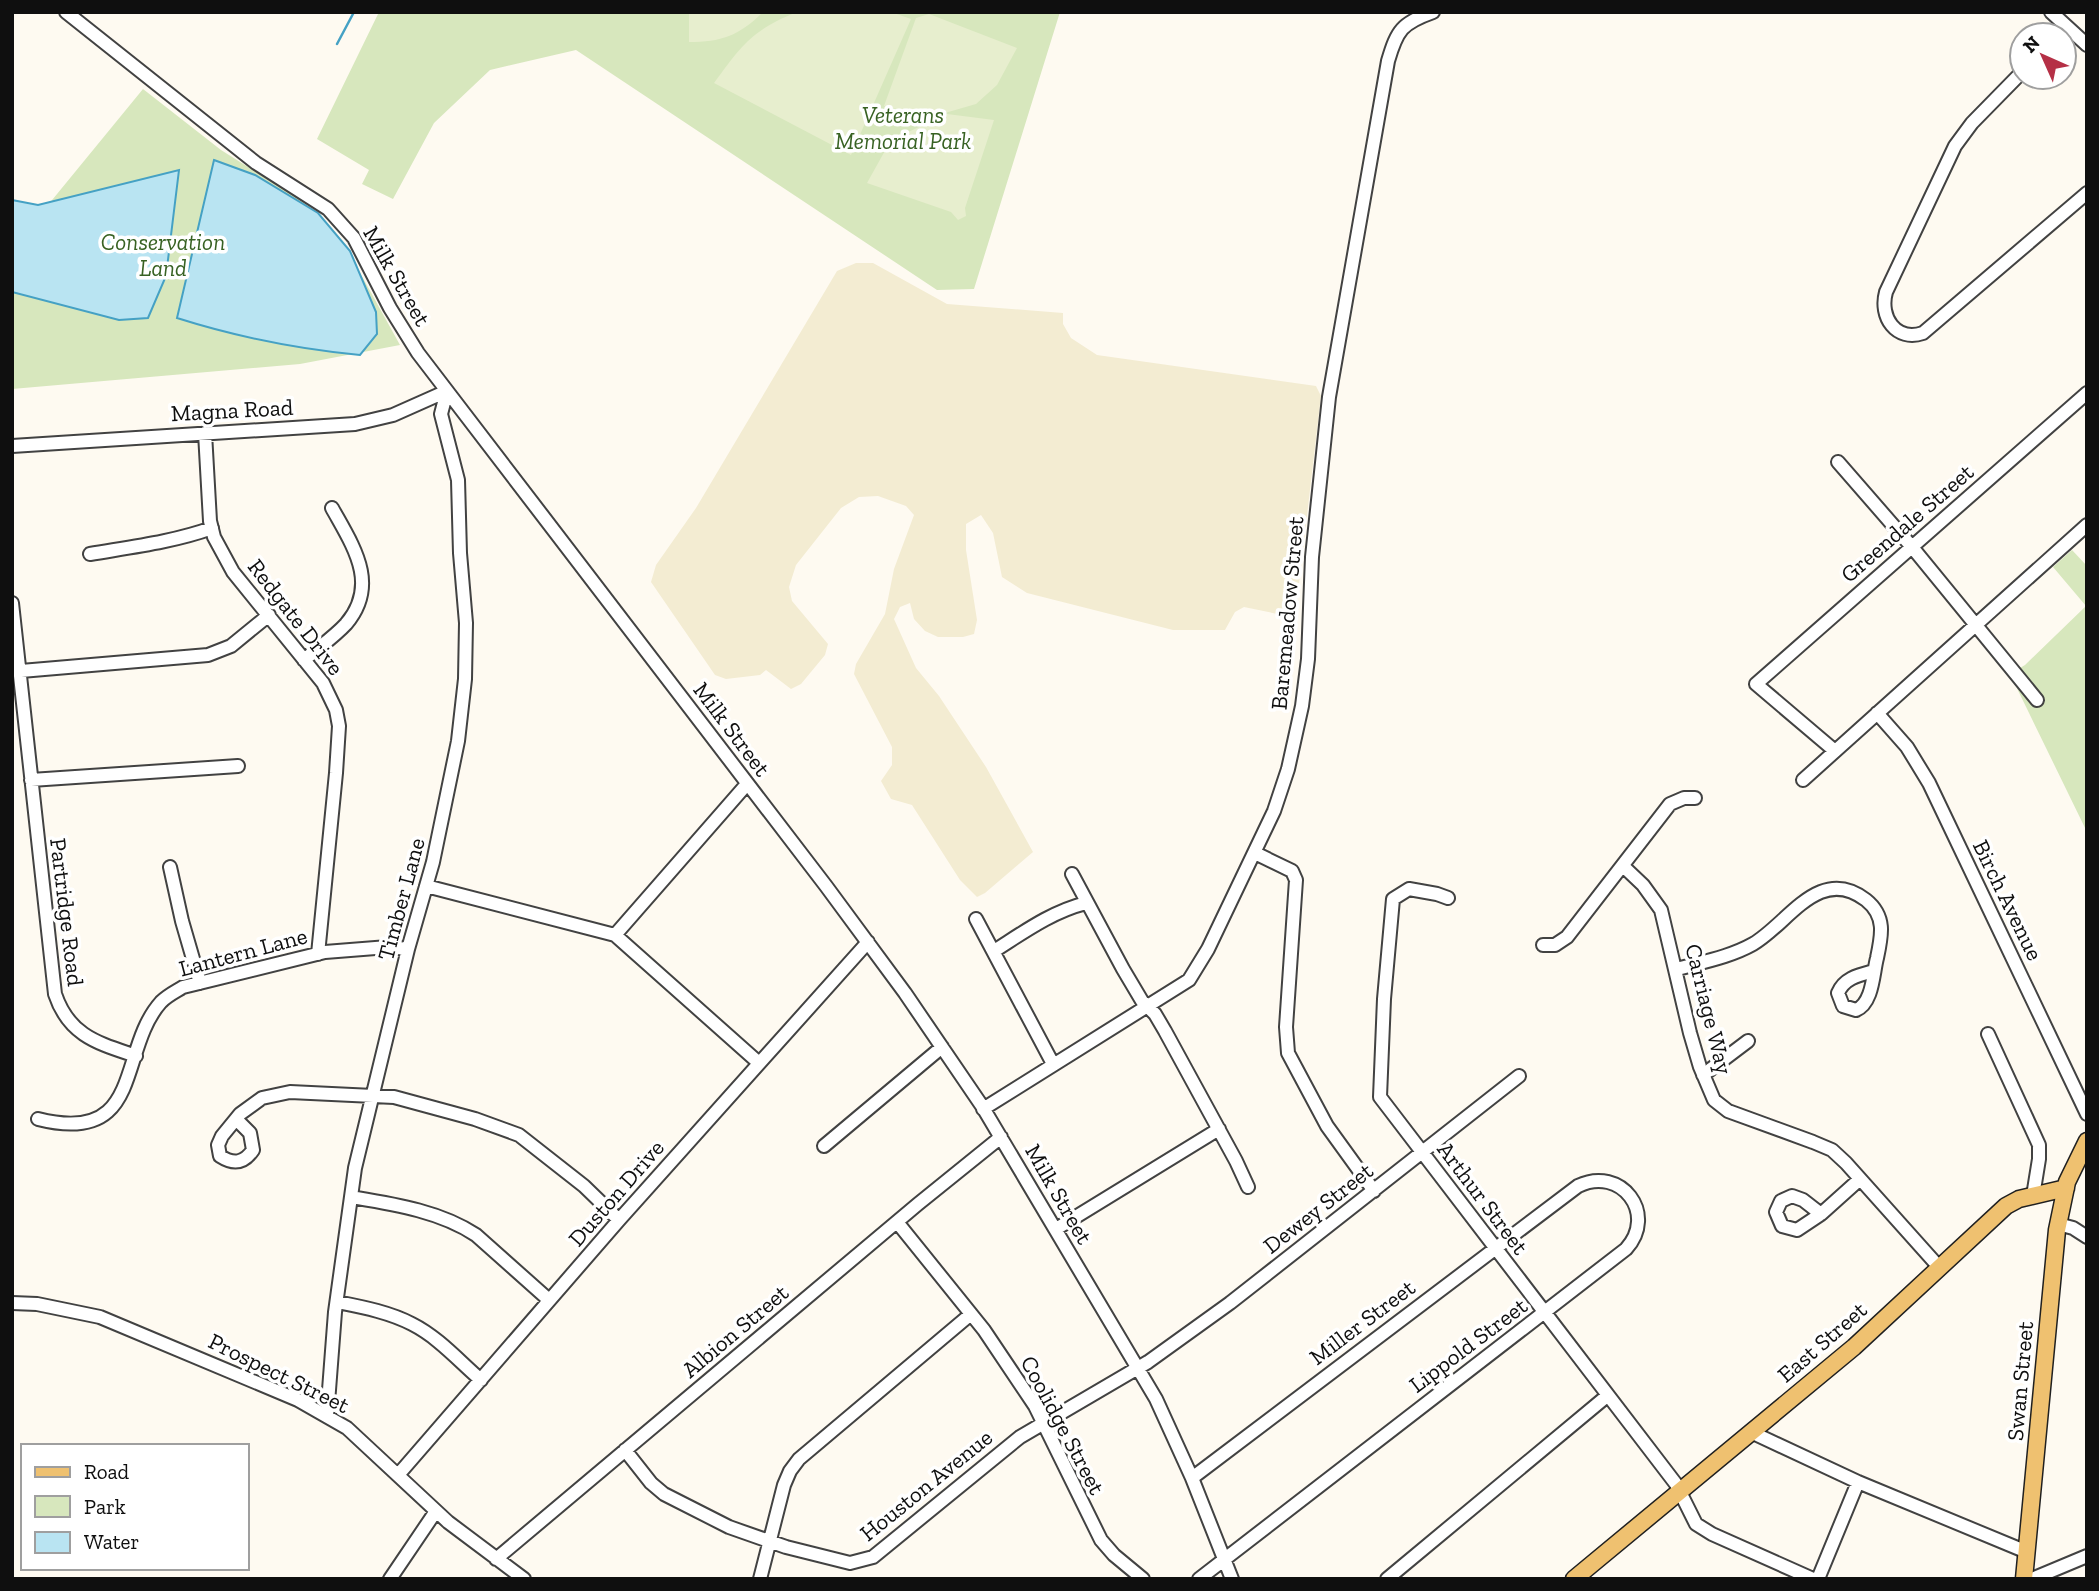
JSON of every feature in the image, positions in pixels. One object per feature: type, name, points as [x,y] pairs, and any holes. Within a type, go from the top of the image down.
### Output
[{"type":"main road","points":[[2066,1188],[2076,1160],[2087,1141]]},
{"type":"main road","name":"East Street","points":[[1574,1579],[1854,1347],[2006,1206],[2066,1188]]},
{"type":"main road","name":"Swan Street","points":[[2024,1579],[2058,1224],[2066,1188]]},
{"type":"street","name":"Milk Street","points":[[66,12],[237,148],[328,209],[354,238],[418,354],[868,942],[983,1109],[1138,1367],[1168,1422],[1231,1579]]},
{"type":"street","name":"Baremeadow Street","points":[[983,1109],[1180,987],[1196,971],[1255,853],[1283,787],[1302,706],[1308,659],[1312,557],[1329,397],[1388,61],[1402,27],[1433,12]]},
{"type":"street","points":[[2008,86],[1972,123],[1950,155],[1885,292],[1883,310],[1890,325],[1900,333],[1908,335],[1923,333],[2087,193]]},
{"type":"street","name":"Magna Road","points":[[12,446],[365,422],[393,415],[447,391]]},
{"type":"street","name":"Timber Lane","points":[[327,1416],[337,1302],[351,1197],[372,1097],[426,886],[458,741],[465,679],[466,623],[458,480],[442,414],[447,391]]},
{"type":"street","name":"Greendale Street","points":[[1835,751],[1756,684],[2087,393]]},
{"type":"street","name":"Redgate Drive","points":[[205,433],[212,528],[222,554],[331,699],[339,726],[318,954]]},
{"type":"street","points":[[1838,462],[1912,547],[2037,700]]},
{"type":"street","points":[[304,660],[344,626],[362,597],[361,569],[332,508]]},
{"type":"street","points":[[1803,780],[2087,525]]},
{"type":"street","points":[[90,554],[166,541],[212,528]]},
{"type":"street","name":"Partridge Road","points":[[12,603],[53,982],[58,1004],[73,1026],[85,1035],[136,1056]]},
{"type":"street","points":[[21,671],[208,654],[231,646],[269,615]]},
{"type":"street","name":"Birch Avenue","points":[[1877,713],[1907,747],[1929,783],[2087,1114]]},
{"type":"street","points":[[31,779],[238,766]]},
{"type":"street","points":[[615,935],[747,784]]},
{"type":"street","points":[[1543,945],[1555,945],[1567,937],[1670,804],[1676,800],[1695,797]]},
{"type":"street","points":[[1255,853],[1292,871],[1296,880],[1286,1040],[1288,1054],[1327,1126],[1374,1191]]},
{"type":"street","name":"Carriage Way","points":[[1623,866],[1643,885],[1661,910],[1690,1033],[1714,1100],[1720,1106],[1832,1150],[1939,1267]]},
{"type":"street","points":[[170,867],[200,983]]},
{"type":"street","points":[[1072,874],[1123,969],[1155,1014],[1248,1187]]},
{"type":"street","points":[[426,886],[615,935],[759,1063]]},
{"type":"street","name":"Arthur Street","points":[[1448,898],[1409,889],[1393,899],[1380,1097],[1680,1491],[1696,1524],[1712,1534],[1815,1579]]},
{"type":"street","points":[[1677,969],[1753,944],[1810,896],[1835,889],[1859,895],[1877,911],[1882,924],[1882,935],[1874,971]]},
{"type":"street","points":[[994,951],[1051,914],[1086,903]]},
{"type":"street","points":[[976,919],[1053,1064]]},
{"type":"street","name":"Duston Drive","points":[[398,1475],[619,1220],[868,942]]},
{"type":"street","name":"Lantern Lane","points":[[38,1119],[68,1124],[85,1122],[111,1108],[122,1092],[146,1029],[159,1004],[169,995],[200,983],[318,954],[352,948],[408,949]]},
{"type":"street","points":[[1988,1034],[2039,1145],[2033,1196]]},
{"type":"street","points":[[1703,1075],[1748,1041]]},
{"type":"street","points":[[824,1146],[942,1047]]},
{"type":"street","name":"Dewey Street","points":[[1138,1367],[1221,1310],[1519,1076]]},
{"type":"street","points":[[236,1119],[262,1098],[290,1092],[394,1097],[475,1119],[519,1135],[584,1186],[619,1220]]},
{"type":"street","points":[[1056,1229],[1219,1129]]},
{"type":"street","name":"Albion Street","points":[[496,1559],[1001,1137]]},
{"type":"street","points":[[1821,1214],[1860,1179]]},
{"type":"street","name":"Lippold Street","points":[[1199,1579],[1626,1250],[1633,1239],[1638,1214],[1631,1197],[1622,1188],[1597,1180],[1584,1183],[1559,1200]]},
{"type":"street","points":[[351,1197],[428,1214],[463,1226],[549,1300]]},
{"type":"street","name":"Miller Street","points":[[1192,1478],[1559,1200]]},
{"type":"street","name":"Coolidge Street","points":[[897,1222],[971,1314],[1035,1406],[1101,1540],[1114,1555],[1143,1579]]},
{"type":"street","points":[[2058,1224],[2073,1228],[2087,1237]]},
{"type":"street","points":[[337,1302],[392,1315],[413,1324],[431,1336],[481,1380]]},
{"type":"street","name":"Prospect Street","points":[[12,1303],[37,1304],[100,1317],[263,1384],[327,1416],[364,1443],[436,1511],[524,1579]]},
{"type":"street","points":[[760,1579],[784,1485],[799,1459],[971,1314]]},
{"type":"street","name":"Houston Avenue","points":[[625,1450],[651,1483],[664,1494],[701,1514],[770,1542],[850,1563],[860,1562],[873,1557],[990,1460],[1042,1422],[1138,1367]]},
{"type":"street","points":[[1389,1578],[1607,1396]]},
{"type":"street","points":[[1751,1432],[1858,1482],[2027,1552]]},
{"type":"street","points":[[1815,1579],[1858,1482]]},
{"type":"street","points":[[390,1579],[436,1511]]},
{"type":"street","points":[[2032,1579],[2087,1556]]},
{"type":"shaded area","points":[[856,263],[873,263],[947,304],[1063,313],[1063,324],[1071,338],[1097,355],[1316,386],[1321,396],[1296,609],[1292,617],[1244,607],[1235,612],[1225,630],[1173,630],[1027,593],[1002,577],[993,533],[981,515],[966,524],[966,550],[977,620],[974,634],[938,637],[925,631],[914,619],[910,603],[900,607],[894,619],[916,668],[939,696],[986,767],[1033,852],[977,897],[960,880],[912,805],[891,799],[881,781],[892,765],[892,747],[854,674],[856,664],[885,614],[894,569],[914,515],[906,506],[878,496],[859,497],[841,508],[796,565],[789,587],[792,601],[828,644],[825,655],[801,684],[791,689],[766,670],[760,675],[726,679],[715,675],[651,582],[656,565],[696,508],[837,271]]},
{"type":"green space","name":"Veterans Memorial Park","points":[[379,12],[1060,12],[974,289],[937,290],[576,50],[490,70],[434,123],[393,199],[362,184],[369,170],[317,139]]},
{"type":"green space","points":[[689,12],[763,12],[746,27],[729,36],[711,41],[689,42]]},
{"type":"green space","points":[[797,12],[891,12],[911,19],[851,155],[714,83],[732,58],[758,32]]},
{"type":"green space","points":[[929,14],[1017,48],[997,85],[976,104],[931,117],[884,106],[916,18]]},
{"type":"green space","name":"Conservation Land","points":[[143,89],[221,150],[318,214],[343,242],[400,345],[300,364],[12,389],[12,203],[48,205]]},
{"type":"green space","points":[[947,114],[994,120],[965,208],[966,216],[958,220],[951,212],[867,183],[891,140]]},
{"type":"green space","points":[[2072,550],[2087,566],[2087,832],[2010,674],[2025,665],[2086,606],[2053,567]]},
{"type":"water","points":[[214,160],[255,175],[318,213],[350,251],[376,312],[377,334],[360,355],[267,341],[177,318]]},
{"type":"water","points":[[179,170],[166,276],[148,318],[119,320],[12,292],[12,200],[38,205]]},
{"type":"waterway","points":[[337,44],[354,12]]}]
